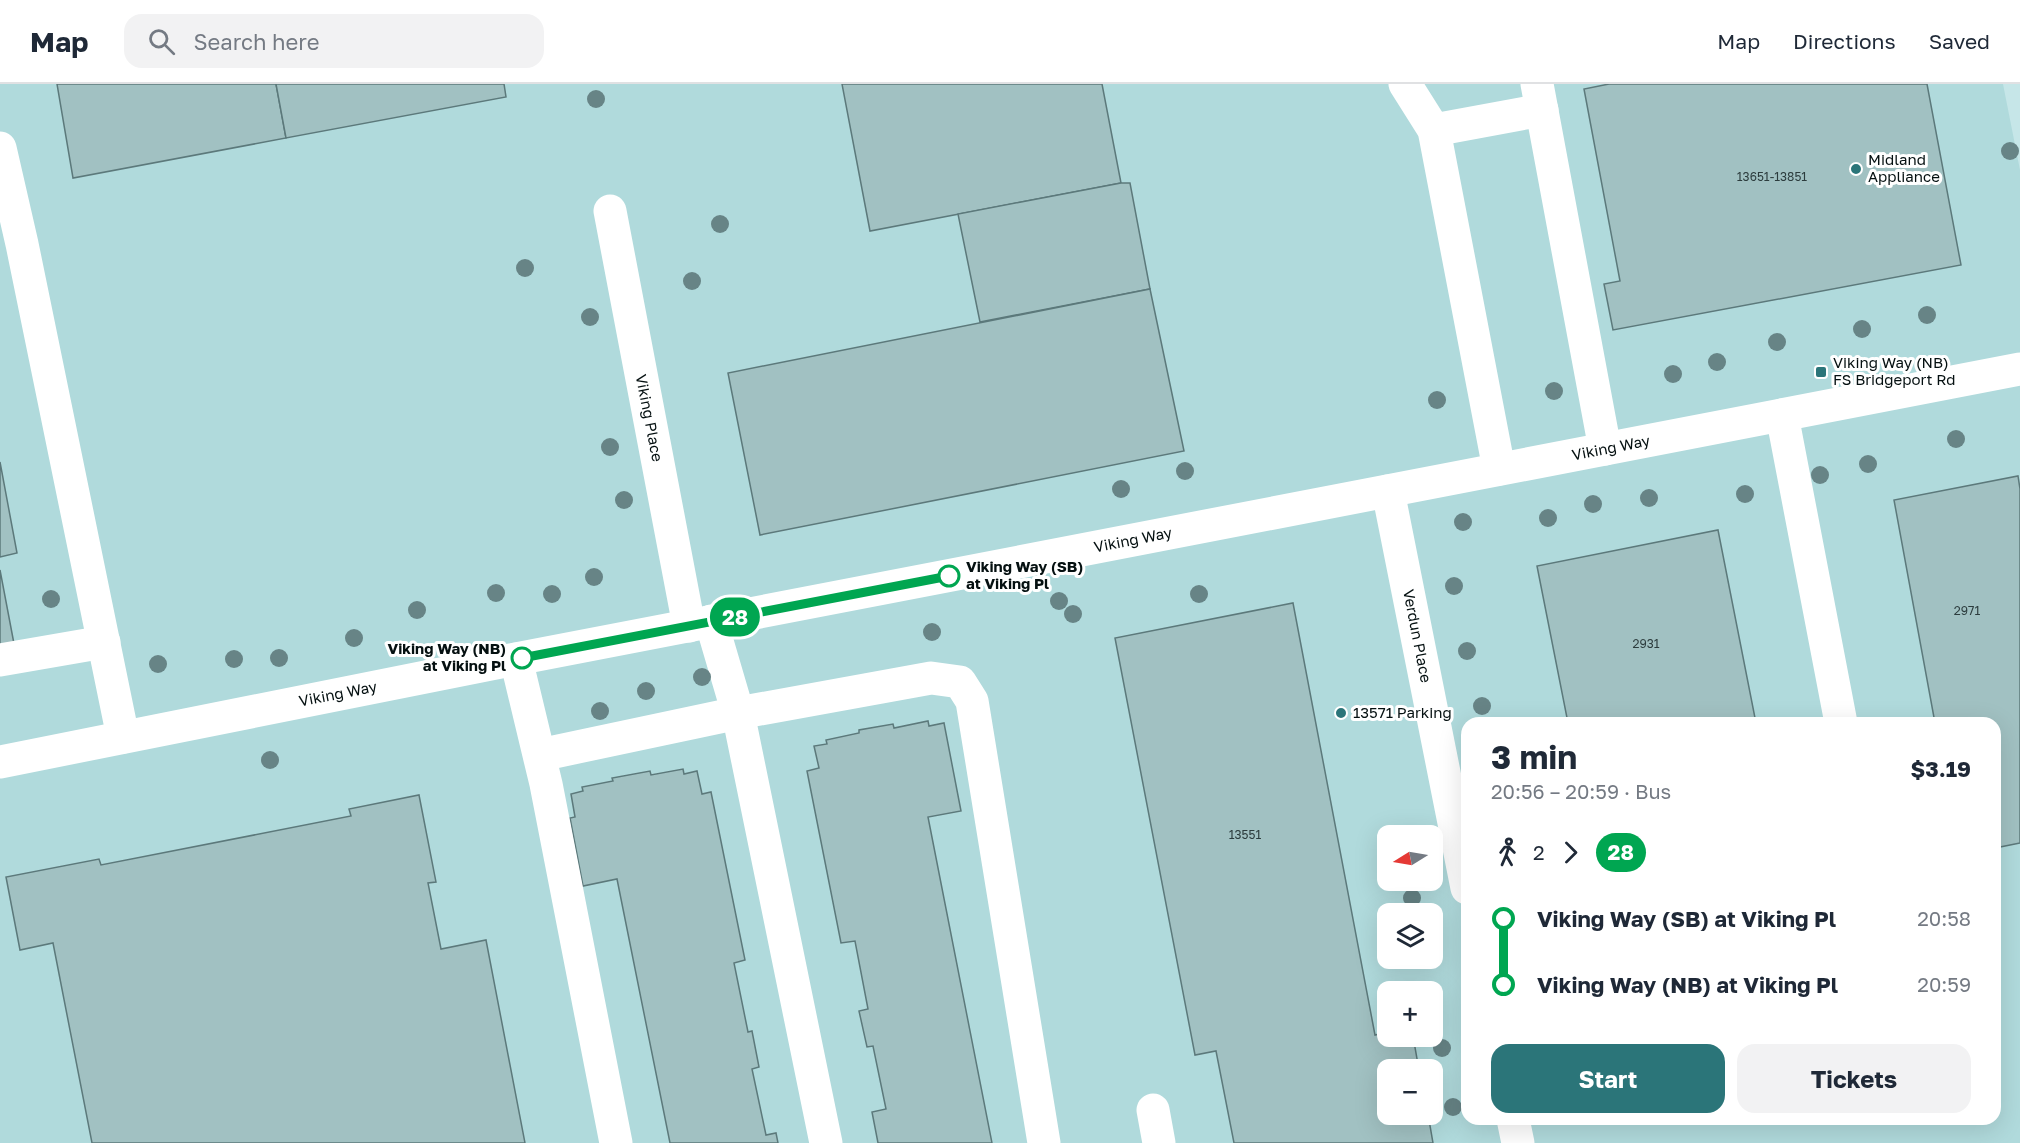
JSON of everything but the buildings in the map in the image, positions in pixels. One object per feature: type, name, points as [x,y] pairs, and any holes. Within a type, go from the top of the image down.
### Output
[{"type":"street","points":[[1405,84],[1434,130],[1499,470]]},
{"type":"street","points":[[1434,130],[1539,97],[1605,449]]},
{"type":"street","points":[[0,148],[123,737]]},
{"type":"street","name":"Viking Place","points":[[610,211],[700,624],[738,713],[826,1143]]},
{"type":"street","name":"Viking Way","points":[[0,762],[516,659],[2020,369]]},
{"type":"street","points":[[1782,415],[1840,717]]},
{"type":"street","name":"Verdun Place","points":[[1388,491],[1461,858]]},
{"type":"street","points":[[0,660],[104,642]]},
{"type":"street","points":[[516,659],[540,755],[616,1143]]},
{"type":"street","points":[[540,755],[738,713],[931,678],[960,682],[972,701],[1044,1143]]},
{"type":"street","points":[[1153,1110],[1159,1143]]},
{"type":"street","points":[[1514,1125],[1518,1143]]},
{"type":"shaded area","points":[[0,84],[2003,84],[2020,170],[2020,1143],[0,1143]]},
{"type":"bus line","name":"28","points":[[522,658],[949,576]]},
{"type":"place","name":"Midland Appliance","points":[[1856,169]]},
{"type":"place","name":"Viking Way (NB) FS Bridgeport Rd","points":[[1821,372]]},
{"type":"place","name":"Viking Way (SB) at Viking Pl","points":[[949,576]]},
{"type":"place","name":"Viking Way (NB) at Viking Pl","points":[[522,658]]},
{"type":"place","name":"13571 Parking","points":[[1341,713]]}]
